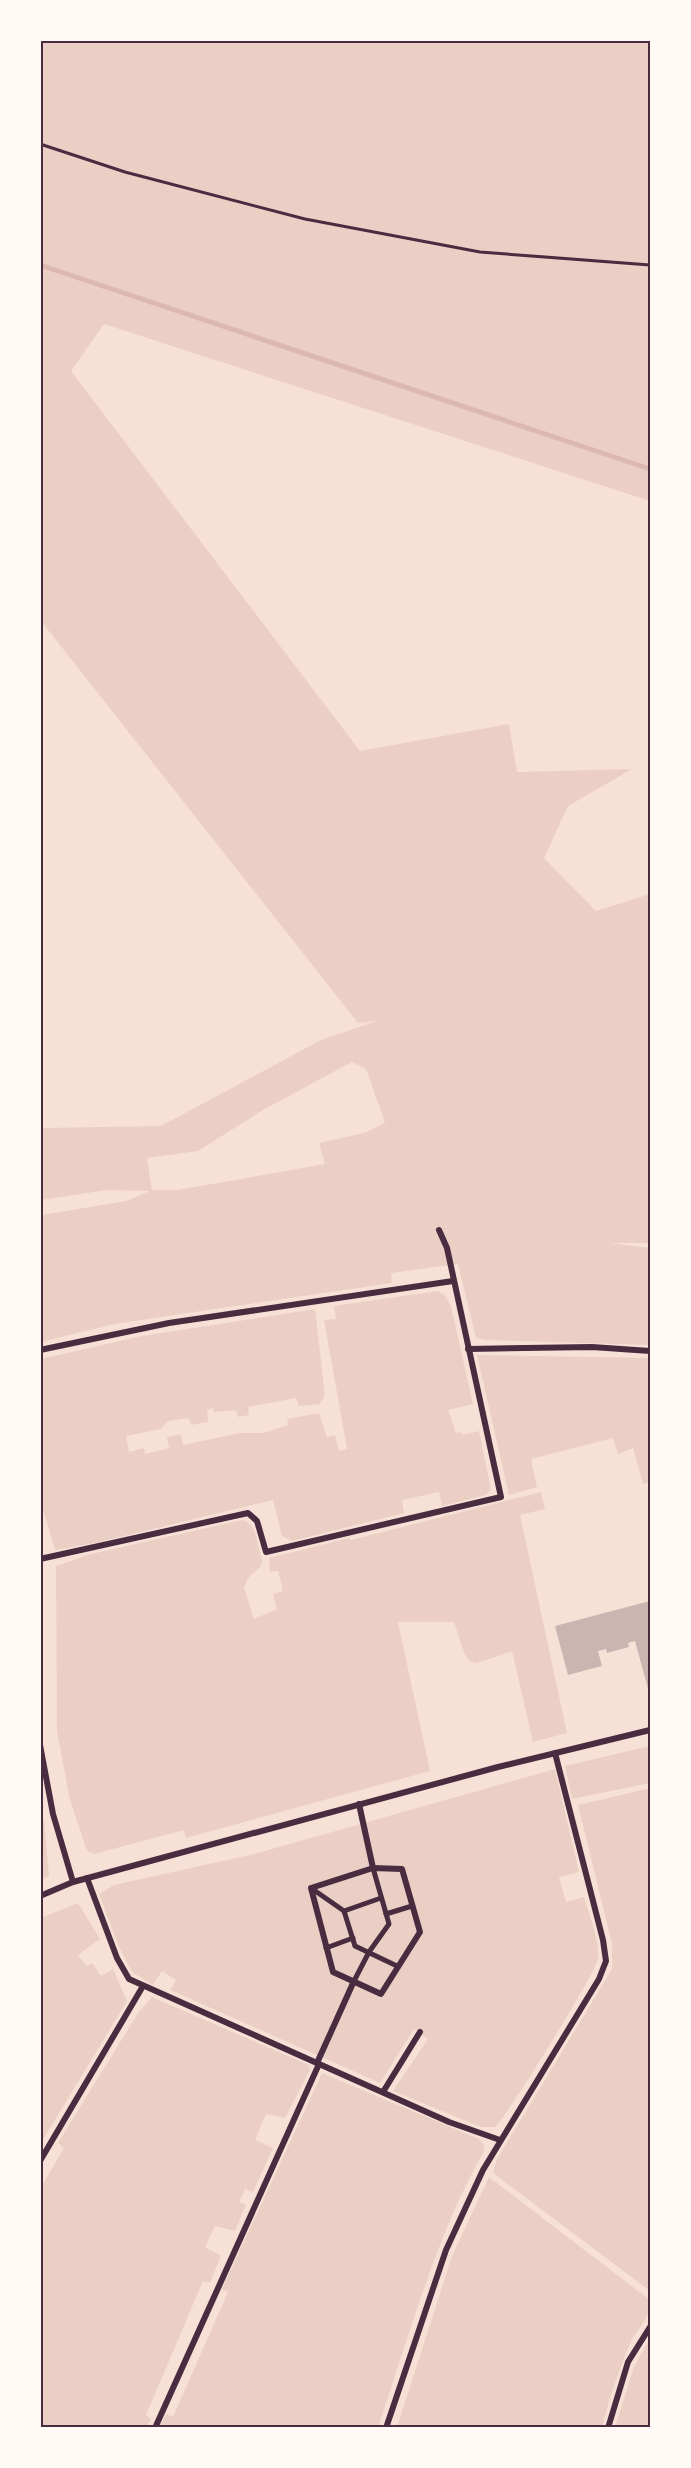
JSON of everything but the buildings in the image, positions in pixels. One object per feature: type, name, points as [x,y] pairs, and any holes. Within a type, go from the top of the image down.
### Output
[{"type":"street","points":[[40,1559],[248,1513],[257,1521],[266,1552],[501,1497],[447,1248],[439,1230]]},
{"type":"street","points":[[40,1350],[169,1323],[453,1281]]},
{"type":"street","points":[[468,1349],[592,1347],[651,1351]]},
{"type":"street","points":[[40,1896],[73,1882],[358,1804],[651,1730]]},
{"type":"street","points":[[40,1745],[53,1814],[73,1882]]},
{"type":"street","points":[[386,2427],[446,2250],[483,2170],[598,1979],[606,1961],[603,1940],[555,1753]]},
{"type":"street","points":[[155,2427],[354,1981],[369,1952],[389,1924],[358,1804]]},
{"type":"street","points":[[373,1868],[402,1869],[420,1932],[381,1994],[333,1972],[311,1888],[373,1868]]},
{"type":"street","points":[[87,1878],[117,1958],[129,1979],[450,2122],[500,2140]]},
{"type":"street","points":[[311,1888],[344,1911],[355,1946],[397,1966]]},
{"type":"street","points":[[344,1911],[381,1898]]},
{"type":"street","points":[[386,1914],[412,1905]]},
{"type":"street","points":[[326,1948],[353,1938]]},
{"type":"street","points":[[40,2161],[143,1986]]},
{"type":"street","points":[[383,2092],[420,2032]]},
{"type":"street","points":[[608,2427],[628,2362],[651,2326]]},
{"type":"path","points":[[40,144],[125,172],[305,219],[480,252],[651,265]]},
{"type":"shaded area","points":[[41,41],[650,41],[650,501],[104,324],[71,371],[360,751],[509,724],[517,772],[632,769],[568,806],[544,858],[596,911],[650,894],[650,1243],[609,1243],[650,1248],[650,1345],[476,1338],[458,1264],[391,1273],[392,1283],[114,1324],[41,1342],[41,1215],[126,1201],[150,1191],[107,1190],[41,1200],[41,1128],[161,1126],[321,1040],[377,1021],[358,1023],[41,621],[41,303],[43,303],[41,302]],"holes":[[[352,1062],[366,1069],[385,1123],[364,1133],[319,1143],[325,1164],[178,1190],[152,1190],[147,1158],[198,1151],[263,1110]]]},
{"type":"shaded area","points":[[437,1291],[444,1294],[451,1306],[473,1404],[448,1410],[456,1433],[461,1432],[462,1435],[479,1431],[491,1489],[486,1495],[442,1506],[439,1492],[402,1500],[404,1513],[292,1541],[282,1536],[273,1500],[95,1543],[55,1550],[41,1502],[41,1359],[142,1336],[315,1309],[325,1395],[320,1404],[299,1406],[296,1398],[248,1407],[249,1415],[238,1417],[236,1410],[214,1412],[213,1408],[207,1410],[208,1422],[191,1425],[189,1418],[168,1421],[161,1429],[126,1436],[129,1452],[144,1448],[145,1454],[169,1448],[167,1437],[181,1434],[183,1445],[240,1433],[263,1433],[288,1425],[287,1419],[319,1413],[327,1437],[335,1435],[339,1451],[347,1449],[324,1320],[336,1319],[334,1306]]},
{"type":"shaded area","points":[[477,1355],[650,1358],[650,1482],[643,1484],[633,1448],[618,1454],[613,1438],[531,1459],[537,1487],[509,1495]]},
{"type":"shaded area","points":[[541,1492],[545,1509],[520,1515],[567,1733],[533,1742],[512,1651],[477,1663],[469,1661],[454,1622],[398,1622],[430,1771],[186,1838],[184,1830],[94,1854],[87,1851],[70,1800],[57,1731],[56,1566],[91,1554],[242,1520],[247,1522],[254,1531],[262,1561],[261,1566],[248,1578],[244,1588],[254,1619],[277,1609],[273,1594],[283,1591],[278,1571],[270,1572],[269,1558],[349,1538],[351,1540]]},
{"type":"shaded area","points":[[650,1746],[650,1783],[572,1799],[565,1766]]},
{"type":"shaded area","points":[[555,1769],[579,1872],[559,1877],[566,1902],[584,1897],[596,1936],[598,1959],[550,2045],[495,2127],[481,2127],[393,2091],[428,2039],[414,2029],[380,2083],[170,1990],[176,1980],[162,1971],[153,1985],[132,1972],[119,1947],[99,1894],[114,1885],[254,1854]]},
{"type":"shaded area","points":[[650,1788],[650,2291],[493,2173],[497,2159],[612,1969],[612,1944],[578,1805]]},
{"type":"shaded area","points":[[41,1820],[44,1820],[49,1876],[41,1880]]},
{"type":"shaded area","points":[[78,1903],[100,1939],[78,1955],[87,1966],[92,1963],[101,1976],[113,1969],[127,2001],[41,2143],[41,1918]]},
{"type":"shaded area","points":[[152,1997],[309,2065],[310,2070],[285,2118],[266,2114],[255,2140],[273,2148],[253,2192],[245,2189],[239,2202],[246,2205],[235,2231],[215,2226],[205,2247],[221,2256],[210,2283],[203,2281],[146,2415],[151,2419],[147,2427],[41,2427],[41,2187],[64,2148],[58,2143],[138,2013]]},
{"type":"shaded area","points":[[322,2073],[479,2139],[484,2145],[484,2151],[437,2252],[378,2427],[160,2427],[166,2414],[173,2417],[228,2292],[222,2289]]},
{"type":"shaded area","points":[[489,2177],[650,2300],[646,2319],[632,2340],[621,2366],[602,2427],[397,2427],[452,2256]]},
{"type":"shaded area","points":[[650,2338],[650,2427],[615,2427],[634,2367]]},
{"type":"waterway","points":[[40,265],[650,469]]}]
